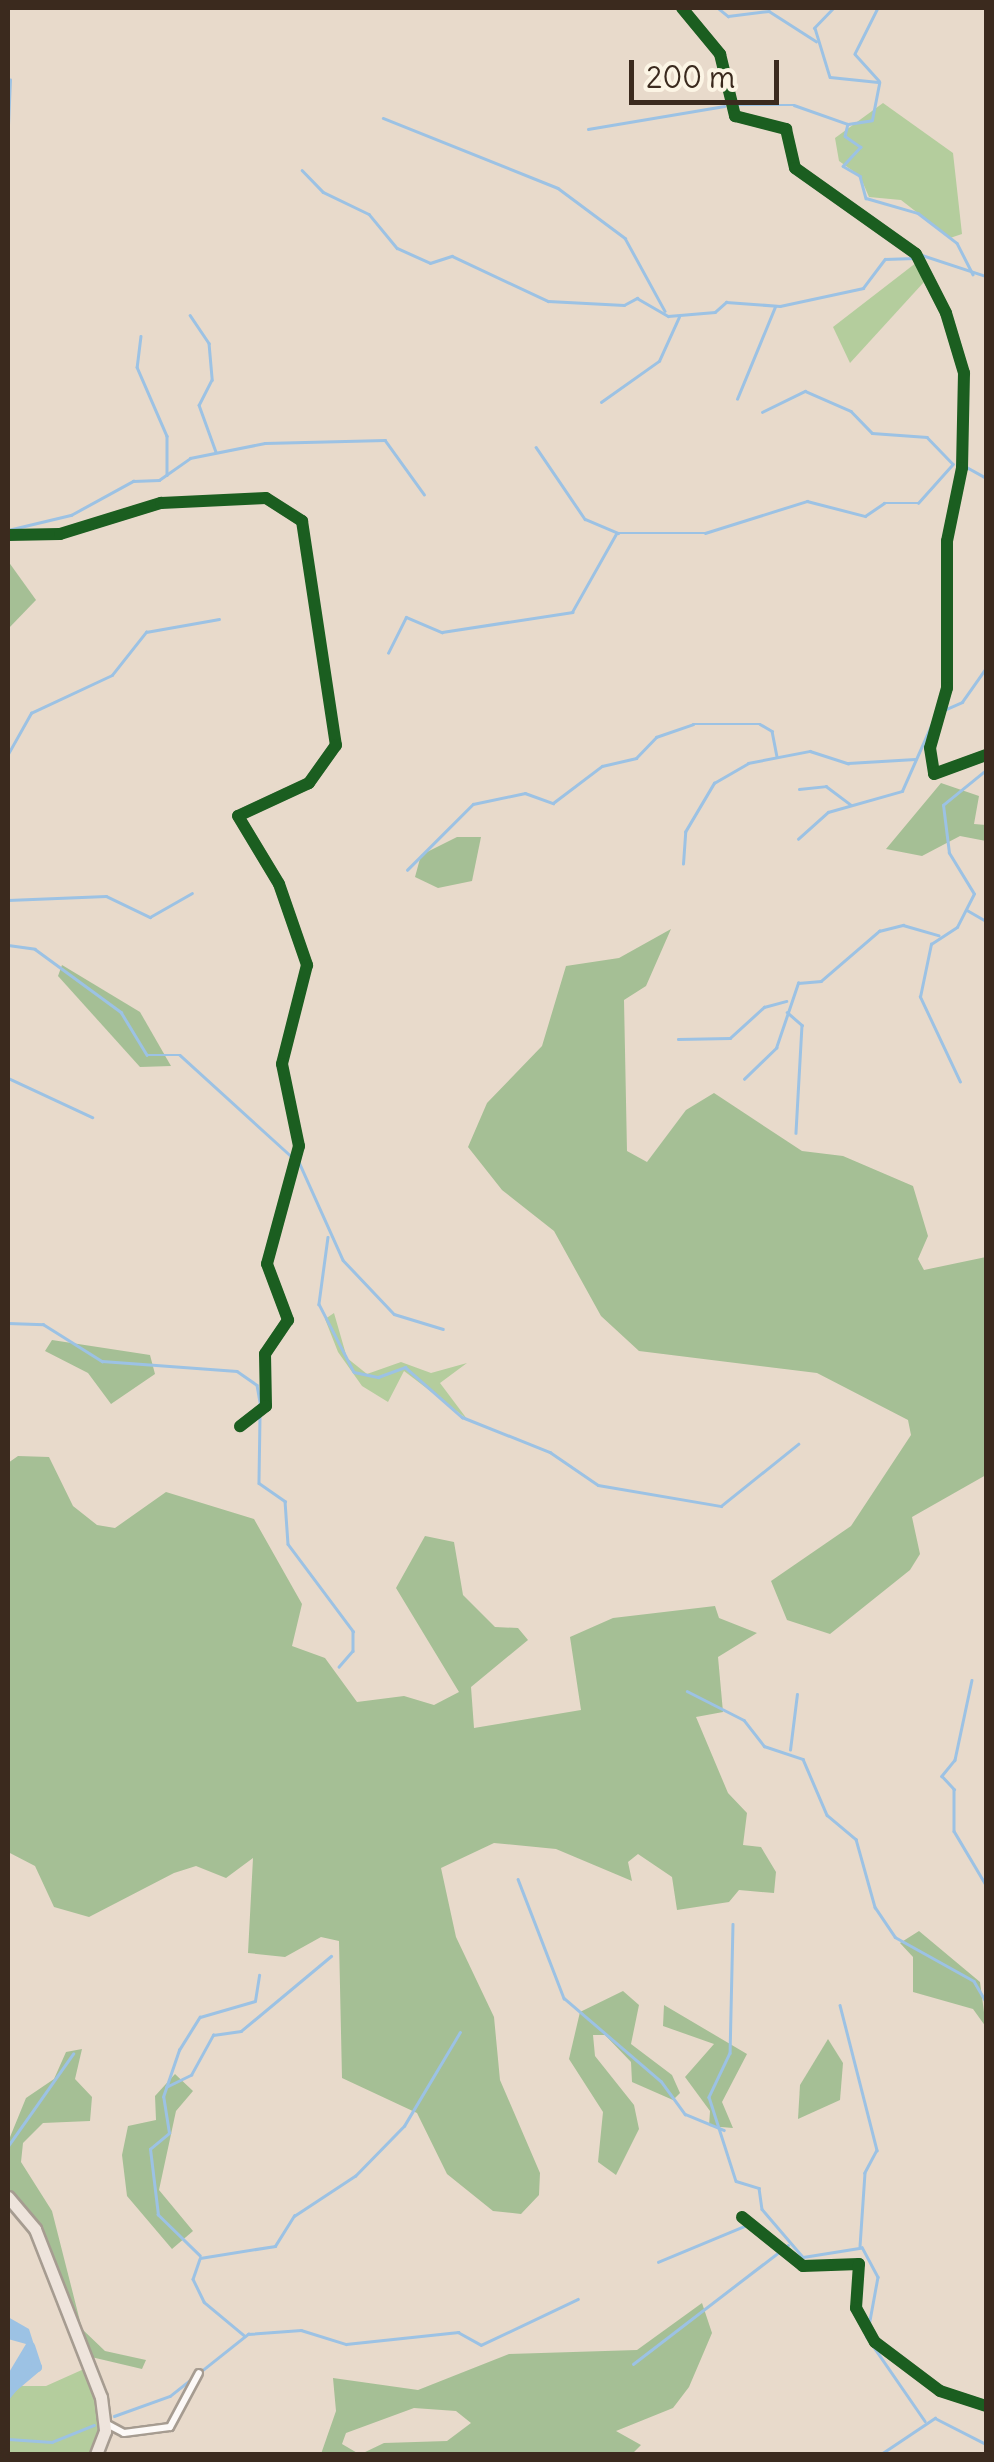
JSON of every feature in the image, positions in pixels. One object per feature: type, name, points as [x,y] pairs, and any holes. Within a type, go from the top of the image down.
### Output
[{"type":"highway","points":[[8,2197],[36,2229],[106,2424],[96,2454]]},
{"type":"street","points":[[682,8],[720,54],[734,116],[786,129],[796,168],[916,254],[946,313],[964,373],[962,468],[947,540],[946,688],[930,748],[934,774],[986,756]]},
{"type":"street","points":[[8,535],[60,534],[161,504],[266,498],[302,521],[336,745],[309,783],[238,816],[273,872],[307,965],[282,1064],[299,1146],[267,1268],[288,1320],[265,1354],[266,1406],[240,1426]]},
{"type":"street","points":[[742,2217],[802,2266],[858,2264],[856,2308],[875,2342],[940,2391],[986,2406]]},
{"type":"street","points":[[106,2424],[124,2433],[170,2428],[199,2374]]},
{"type":"green space","points":[[883,103],[953,153],[962,234],[950,238],[901,200],[869,197],[860,176],[839,161],[835,138]]},
{"type":"green space","points":[[921,259],[924,282],[850,363],[833,327]]},
{"type":"green space","points":[[8,561],[36,600],[8,629]]},
{"type":"green space","points":[[941,783],[979,796],[974,824],[986,825],[986,841],[960,836],[922,856],[886,849]]},
{"type":"green space","points":[[457,837],[481,837],[472,881],[438,888],[415,877],[421,855]]},
{"type":"green space","points":[[671,929],[646,986],[624,1000],[627,1151],[647,1162],[686,1110],[714,1093],[802,1151],[843,1156],[913,1186],[928,1236],[918,1259],[924,1270],[986,1257],[986,1475],[912,1517],[920,1554],[910,1570],[830,1634],[787,1620],[771,1581],[851,1526],[911,1435],[908,1420],[817,1373],[639,1351],[601,1316],[554,1231],[502,1190],[468,1147],[487,1103],[542,1046],[566,966],[619,958]]},
{"type":"green space","points":[[62,965],[140,1012],[171,1066],[140,1067],[58,976]]},
{"type":"green space","points":[[334,1313],[347,1358],[367,1374],[401,1362],[431,1373],[467,1363],[440,1383],[467,1419],[404,1371],[388,1402],[362,1386],[338,1352],[325,1319]]},
{"type":"green space","points":[[52,1340],[150,1355],[155,1374],[111,1404],[88,1373],[45,1351]]},
{"type":"green space","points":[[18,1456],[49,1457],[73,1506],[97,1525],[115,1528],[166,1492],[254,1519],[302,1604],[292,1646],[325,1658],[357,1702],[404,1696],[434,1705],[459,1692],[396,1588],[425,1536],[454,1542],[463,1595],[495,1627],[518,1628],[528,1640],[471,1687],[474,1728],[581,1710],[570,1637],[613,1618],[715,1606],[719,1618],[757,1633],[718,1657],[723,1712],[696,1717],[728,1793],[747,1813],[743,1845],[761,1847],[776,1872],[774,1893],[739,1890],[729,1902],[677,1910],[672,1877],[638,1854],[628,1862],[632,1881],[556,1849],[494,1843],[441,1868],[456,1937],[494,2017],[500,2080],[540,2173],[539,2195],[521,2214],[493,2211],[447,2174],[417,2113],[342,2078],[339,1941],[321,1937],[285,1957],[248,1953],[253,1858],[226,1878],[196,1866],[174,1873],[89,1917],[54,1907],[35,1866],[8,1852],[8,1463]]},
{"type":"green space","points":[[919,1931],[980,1982],[986,2027],[973,2009],[913,1992],[913,1957],[900,1943]]},
{"type":"green space","points":[[623,1991],[639,2005],[631,2044],[672,2075],[680,2093],[673,2100],[632,2082],[631,2062],[605,2035],[593,2035],[595,2056],[634,2105],[639,2129],[616,2175],[598,2162],[603,2112],[569,2059],[580,2012]]},
{"type":"green space","points":[[664,2005],[747,2054],[722,2102],[733,2128],[709,2126],[710,2111],[685,2077],[714,2044],[663,2026]]},
{"type":"green space","points":[[828,2039],[843,2063],[840,2100],[798,2119],[800,2085]]},
{"type":"green space","points":[[82,2049],[75,2079],[92,2097],[90,2121],[43,2123],[23,2143],[21,2162],[52,2211],[82,2329],[105,2351],[146,2360],[142,2369],[87,2356],[37,2222],[8,2194],[8,2142],[26,2098],[54,2079],[66,2052]]},
{"type":"green space","points":[[175,2074],[193,2091],[176,2111],[159,2190],[193,2231],[172,2249],[127,2196],[122,2155],[128,2126],[156,2120],[155,2096]]},
{"type":"green space","points":[[702,2303],[712,2333],[689,2387],[673,2408],[616,2431],[641,2445],[632,2454],[361,2454],[384,2443],[447,2441],[471,2423],[456,2411],[414,2408],[346,2433],[342,2444],[359,2454],[321,2454],[336,2411],[333,2378],[418,2390],[509,2354],[637,2350]]},
{"type":"green space","points":[[84,2369],[104,2420],[92,2454],[8,2454],[8,2401],[17,2386],[46,2386]]},
{"type":"water","points":[[8,2317],[29,2329],[35,2348],[32,2372],[8,2401],[8,2374],[26,2344],[8,2339]]},
{"type":"waterway","points":[[718,8],[728,16],[769,11],[816,41]]},
{"type":"waterway","points":[[834,8],[815,28],[830,77],[878,82]]},
{"type":"waterway","points":[[878,8],[855,54],[879,81]]},
{"type":"waterway","points":[[8,125],[10,80]]},
{"type":"waterway","points":[[734,105],[794,105],[848,124],[872,120],[879,83]]},
{"type":"waterway","points":[[588,129],[724,106]]},
{"type":"waterway","points":[[383,118],[558,188],[625,238],[665,311]]},
{"type":"waterway","points":[[848,124],[845,136],[861,147],[843,166],[860,176],[866,198],[918,213],[957,243],[973,274]]},
{"type":"waterway","points":[[302,170],[323,192],[369,214],[397,248],[430,263],[452,256],[548,301],[624,305],[637,298],[668,316],[715,312],[726,302],[780,306],[863,288],[885,259],[914,258]]},
{"type":"waterway","points":[[919,254],[986,276]]},
{"type":"waterway","points":[[737,399],[775,307]]},
{"type":"waterway","points":[[190,315],[209,343],[212,380],[199,405],[216,452]]},
{"type":"waterway","points":[[601,402],[659,361],[679,317]]},
{"type":"waterway","points":[[141,336],[137,367],[167,436],[167,475]]},
{"type":"waterway","points":[[762,412],[805,391],[851,411],[872,433],[927,437],[952,463]]},
{"type":"waterway","points":[[8,530],[71,515],[133,481],[159,480],[190,458],[265,443],[385,440],[424,494]]},
{"type":"waterway","points":[[536,447],[585,519],[618,533],[705,533],[807,501],[865,516],[884,503],[918,503],[953,464]]},
{"type":"waterway","points":[[963,465],[986,478]]},
{"type":"waterway","points":[[388,653],[406,617],[442,632],[572,612],[616,534]]},
{"type":"waterway","points":[[8,754],[31,713],[112,675],[146,632],[219,619]]},
{"type":"waterway","points":[[942,711],[962,702],[986,668]]},
{"type":"waterway","points":[[798,839],[828,812],[902,791],[937,712]]},
{"type":"waterway","points":[[407,870],[473,804],[525,793],[553,803],[602,766],[636,758],[656,737],[693,724],[760,724],[772,731],[777,756]]},
{"type":"waterway","points":[[683,864],[685,832],[714,783],[748,763],[810,751],[848,763],[915,759]]},
{"type":"waterway","points":[[960,1082],[920,997],[931,944],[957,927],[974,894],[949,853],[943,805],[986,770]]},
{"type":"waterway","points":[[799,789],[826,786],[851,805]]},
{"type":"waterway","points":[[8,900],[106,896],[150,917],[192,893]]},
{"type":"waterway","points":[[967,910],[986,921]]},
{"type":"waterway","points":[[744,1079],[776,1048],[798,983],[821,981],[879,931],[903,925],[939,935]]},
{"type":"waterway","points":[[8,945],[35,949],[121,1012],[147,1055],[180,1055],[293,1158]]},
{"type":"waterway","points":[[678,1039],[730,1038],[764,1007],[786,1001]]},
{"type":"waterway","points":[[787,1012],[802,1025],[796,1133]]},
{"type":"waterway","points":[[8,1078],[92,1117]]},
{"type":"waterway","points":[[299,1162],[343,1260],[394,1314],[443,1329]]},
{"type":"waterway","points":[[328,1237],[319,1304],[354,1372],[378,1377],[405,1367],[462,1417],[550,1452],[598,1485],[721,1506],[798,1444]]},
{"type":"waterway","points":[[8,1323],[43,1324],[102,1361],[237,1371],[257,1385],[261,1407]]},
{"type":"waterway","points":[[260,1417],[259,1483],[285,1501],[288,1544],[353,1631],[353,1651],[339,1667]]},
{"type":"waterway","points":[[972,1680],[955,1760],[942,1776],[954,1789],[954,1831],[986,1885]]},
{"type":"waterway","points":[[687,1691],[744,1720],[764,1746],[803,1759],[827,1815],[856,1839],[875,1907],[895,1937],[974,1981],[986,2002]]},
{"type":"waterway","points":[[790,1750],[797,1694]]},
{"type":"waterway","points":[[518,1879],[564,1998],[661,2081],[685,2114],[724,2130]]},
{"type":"waterway","points":[[733,1924],[730,2053],[709,2097],[736,2181],[759,2188],[762,2209],[803,2257],[860,2248]]},
{"type":"waterway","points":[[166,2087],[191,2075],[213,2035],[241,2031],[331,1956]]},
{"type":"waterway","points":[[200,2256],[158,2215],[150,2149],[169,2133],[163,2097],[179,2050],[200,2017],[255,2001],[259,1975]]},
{"type":"waterway","points":[[840,2005],[877,2150],[865,2173],[860,2246]]},
{"type":"waterway","points":[[200,2258],[275,2246],[294,2216],[355,2176],[404,2126],[460,2032]]},
{"type":"waterway","points":[[8,2146],[73,2054]]},
{"type":"waterway","points":[[658,2262],[747,2225]]},
{"type":"waterway","points":[[633,2364],[788,2245]]},
{"type":"waterway","points":[[862,2247],[878,2277],[867,2337],[925,2421]]},
{"type":"waterway","points":[[200,2259],[193,2279],[204,2302],[245,2336]]},
{"type":"waterway","points":[[114,2416],[170,2396],[248,2334],[301,2330],[346,2344],[458,2332],[481,2345],[578,2299]]},
{"type":"waterway","points":[[8,2391],[37,2367],[30,2346]]},
{"type":"waterway","points":[[881,2454],[935,2418],[986,2444]]},
{"type":"waterway","points":[[8,2439],[52,2442],[94,2425]]},
{"type":"cycle path","points":[[682,8],[720,54],[735,116],[786,129],[795,168],[916,254],[946,313],[964,373],[962,468],[947,541],[947,688],[930,748],[934,774],[986,755]]},
{"type":"cycle path","points":[[8,535],[60,534],[161,503],[266,498],[302,521],[336,745],[309,783],[238,816],[279,884],[307,965],[282,1064],[299,1146],[267,1264],[288,1320],[265,1354],[266,1406],[240,1426]]},
{"type":"cycle path","points":[[742,2217],[803,2266],[859,2264],[856,2308],[875,2342],[940,2391],[986,2406]]}]
